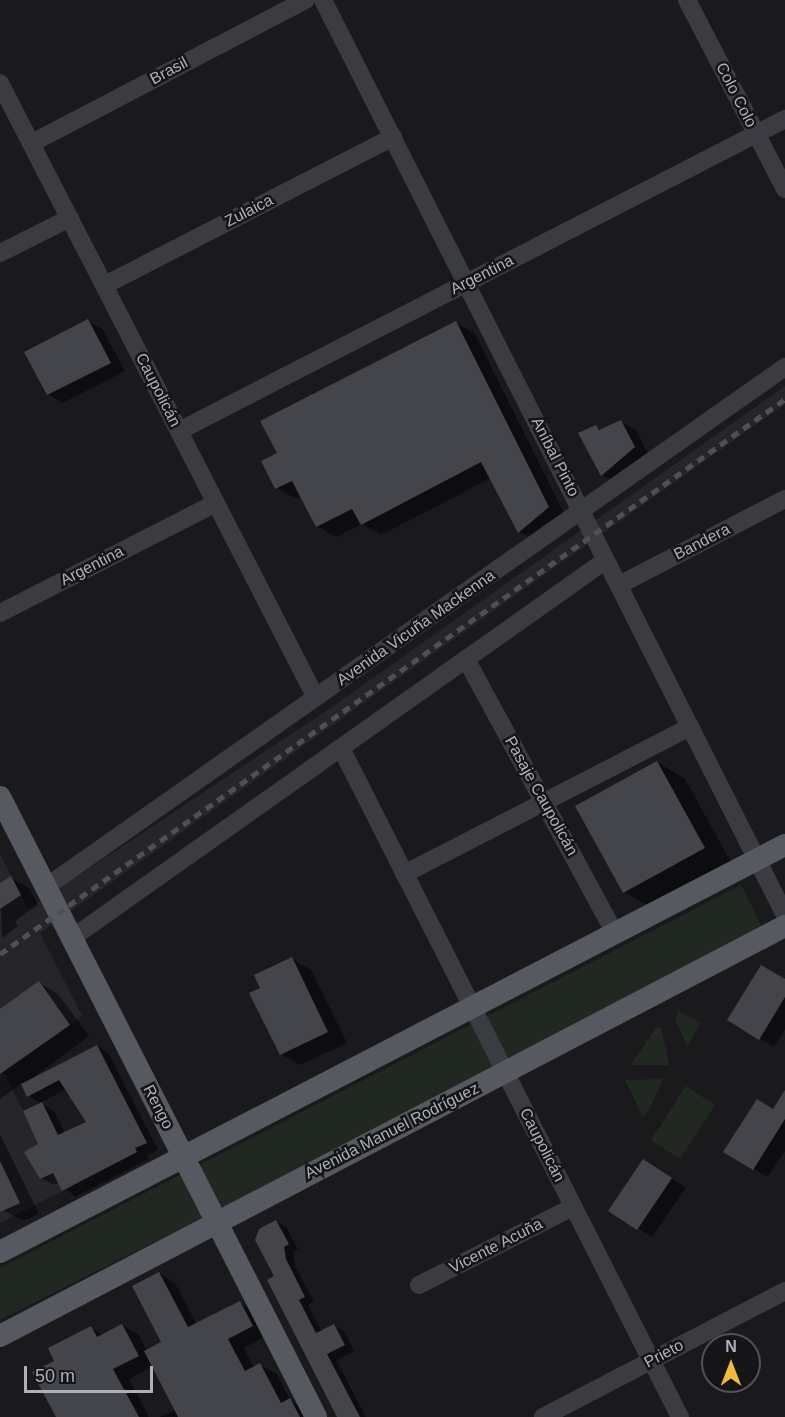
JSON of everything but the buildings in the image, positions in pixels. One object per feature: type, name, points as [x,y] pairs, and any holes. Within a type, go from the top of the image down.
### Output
[{"type":"main road","name":"Rengo","points":[[0,797],[316,1417]]},
{"type":"main road","points":[[0,1252],[785,845]]},
{"type":"main road","name":"Avenida Manuel Rodríguez","points":[[0,1335],[785,927]]},
{"type":"street","name":"Brasil","points":[[32,143],[306,0]]},
{"type":"street","name":"Aníbal Pinto","points":[[323,0],[785,915]]},
{"type":"street","name":"Colo Colo","points":[[687,0],[785,189]]},
{"type":"street","name":"Caupolicán","points":[[0,83],[316,698]]},
{"type":"street","name":"Argentina","points":[[179,431],[785,120]]},
{"type":"street","name":"Zulaica","points":[[105,285],[393,137]]},
{"type":"street","points":[[0,253],[70,218]]},
{"type":"street","name":"Avenida Vicuña Mackenna","points":[[46,887],[785,367]]},
{"type":"street","name":"Bandera","points":[[619,585],[785,499]]},
{"type":"street","name":"Argentina","points":[[0,613],[216,503]]},
{"type":"street","points":[[72,938],[606,560]]},
{"type":"street","name":"Pasaje Caupolicán","points":[[466,659],[615,933]]},
{"type":"street","points":[[404,874],[690,727]]},
{"type":"street","name":"Caupolicán","points":[[341,748],[680,1417]]},
{"type":"street","name":"Vicente Acuña","points":[[419,1285],[573,1207]]},
{"type":"street","name":"Prieto","points":[[543,1417],[785,1290]]},
{"type":"shaded area","points":[[785,386],[785,404],[40,933],[82,1016],[4,1072],[62,1191],[0,1223],[0,854],[28,909],[332,707]]},
{"type":"shaded area","points":[[741,885],[765,933],[0,1320],[0,1268]]},
{"type":"shaded area","points":[[679,1011],[701,1023],[687,1046],[675,1019]]},
{"type":"shaded area","points":[[661,1027],[669,1065],[631,1065],[656,1028]]},
{"type":"shaded area","points":[[663,1079],[652,1104],[643,1117],[625,1080]]},
{"type":"shaded area","points":[[686,1086],[715,1105],[680,1159],[651,1140]]},
{"type":"railway","points":[[0,954],[785,399]]}]
